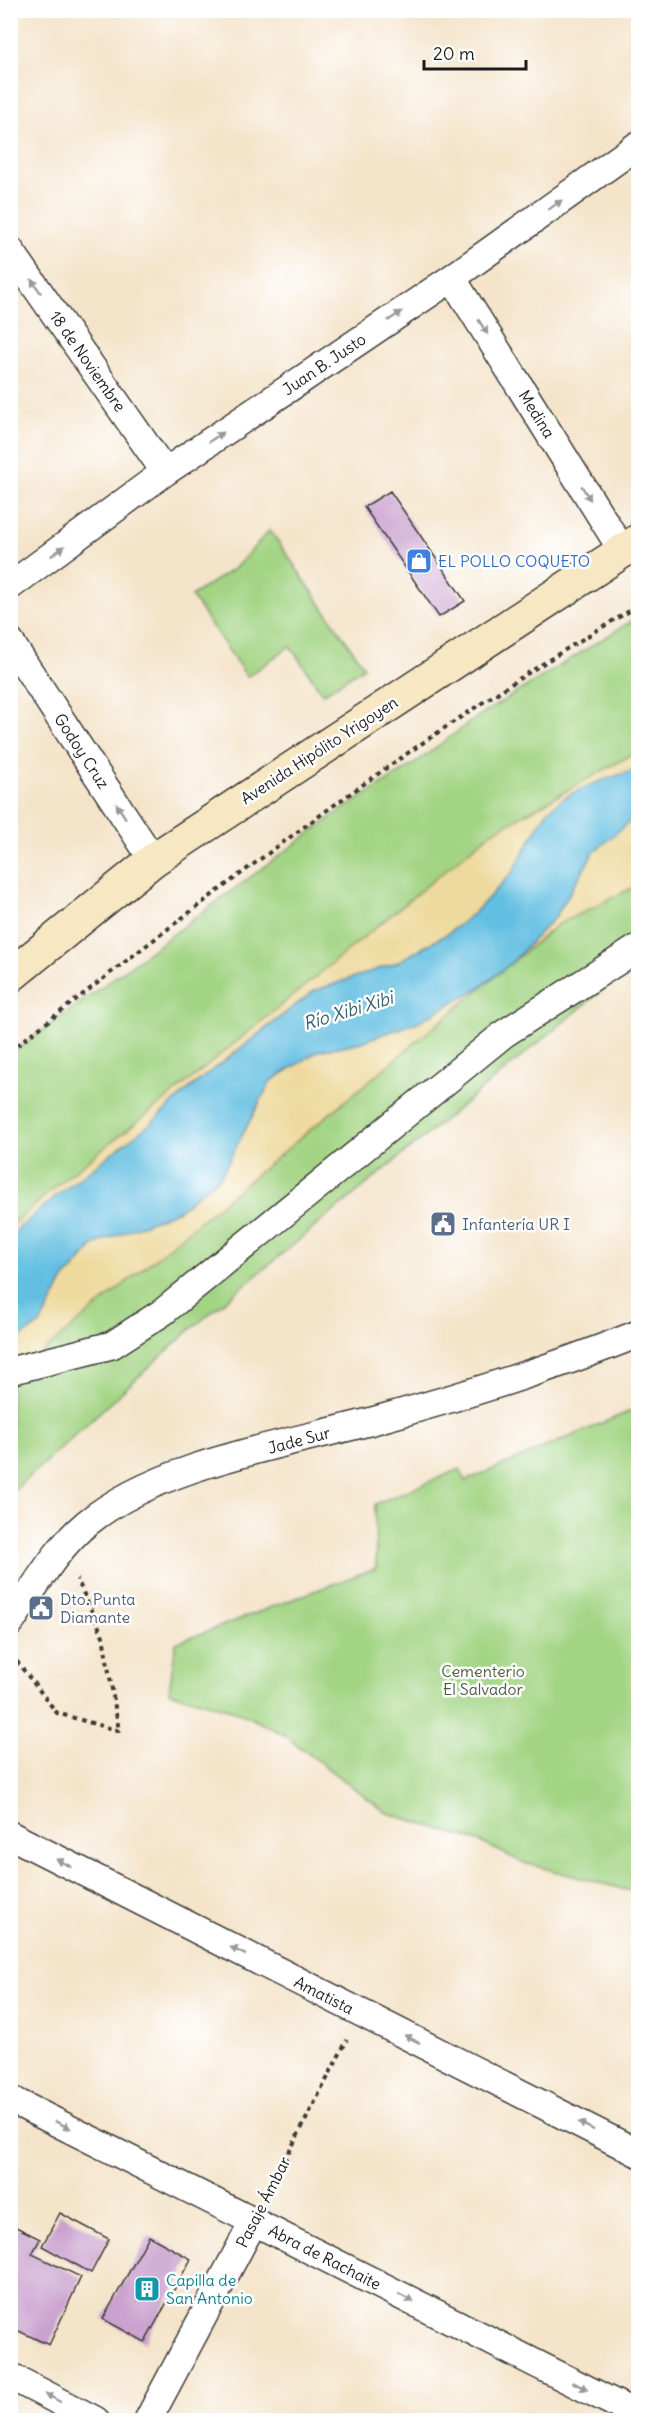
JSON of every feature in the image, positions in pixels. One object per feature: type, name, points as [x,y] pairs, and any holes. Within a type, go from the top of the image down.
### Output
[{"type":"main road","name":"Avenida Hipólito Yrigoyen","points":[[10,976],[153,860],[630,545]]},
{"type":"street","name":"Juan B. Justo","points":[[10,586],[165,472],[452,278],[639,145]]},
{"type":"street","name":"18 de Noviembre","points":[[10,249],[165,472]]},
{"type":"street","name":"Medina","points":[[452,278],[630,545]]},
{"type":"street","name":"Godoy Cruz","points":[[10,642],[153,860]]},
{"type":"street","points":[[10,1371],[112,1346],[163,1312],[505,1033],[639,948]]},
{"type":"street","name":"Jade Sur","points":[[10,1623],[62,1547],[87,1522],[120,1501],[168,1477],[470,1392],[639,1334]]},
{"type":"street","name":"Amatista","points":[[10,1835],[639,2153]]},
{"type":"street","name":"Abra de Rachaite","points":[[10,2099],[639,2415]]},
{"type":"street","name":"Pasaje Ámbar","points":[[148,2421],[254,2221]]},
{"type":"street","points":[[10,2376],[95,2421]]},
{"type":"path","points":[[10,1051],[190,910],[418,744],[639,606]]},
{"type":"path","points":[[10,1653],[57,1713],[119,1731],[103,1636],[62,1547]]},
{"type":"path","name":"Pasaje Ámbar","points":[[254,2221],[360,2013]]},
{"type":"green space","points":[[270,530],[364,667],[323,694],[290,646],[247,677],[191,596],[235,568]]},
{"type":"green space","points":[[638,617],[638,751],[491,833],[168,1098],[68,1176],[11,1227],[11,1054],[337,813],[411,766],[477,717]]},
{"type":"green space","points":[[638,885],[638,970],[612,982],[191,1329],[11,1493],[11,1378],[557,925]]},
{"type":"green space","name":"Cementerio El Salvador","points":[[638,1408],[638,1893],[524,1863],[478,1841],[387,1813],[281,1733],[238,1712],[169,1692],[176,1643],[376,1568],[375,1504],[460,1469],[465,1481]]},
{"type":"sand","points":[[638,751],[638,769],[573,793],[546,813],[512,873],[474,913],[447,934],[396,963],[314,991],[194,1084],[150,1124],[56,1196],[11,1235],[10,1227],[68,1176],[168,1098],[491,833]]},
{"type":"sand","points":[[638,814],[638,885],[557,925],[11,1378],[11,1344],[40,1324],[64,1280],[95,1244],[179,1210],[221,1176],[271,1081],[318,1051],[362,1042],[511,963],[556,916],[593,853]]},
{"type":"water","name":"Río Xibi Xibi","points":[[638,769],[638,814],[593,853],[556,916],[511,963],[479,988],[418,1022],[362,1042],[318,1051],[271,1081],[221,1175],[179,1210],[95,1244],[64,1280],[40,1324],[11,1344],[11,1235],[56,1196],[150,1124],[194,1085],[314,991],[396,963],[447,934],[474,913],[512,873],[546,813],[565,797],[589,785]]},
{"type":"building","name":"EL POLLO COQUETO","points":[[390,491],[465,601],[439,617],[364,507]]},
{"type":"building","points":[[60,2213],[109,2239],[91,2273],[42,2246]]},
{"type":"building","points":[[10,2224],[40,2239],[32,2254],[81,2277],[49,2345],[10,2327]]},
{"type":"building","name":"Capilla de San Antonio","points":[[149,2236],[191,2259],[145,2342],[103,2319]]},
{"type":"place","name":"EL POLLO COQUETO","points":[[419,561]]},
{"type":"place","name":"Infantería UR I","points":[[443,1224]]},
{"type":"place","name":"Dto. Punta Diamante","points":[[41,1608]]},
{"type":"place","name":"Capilla de San Antonio","points":[[147,2289]]}]
